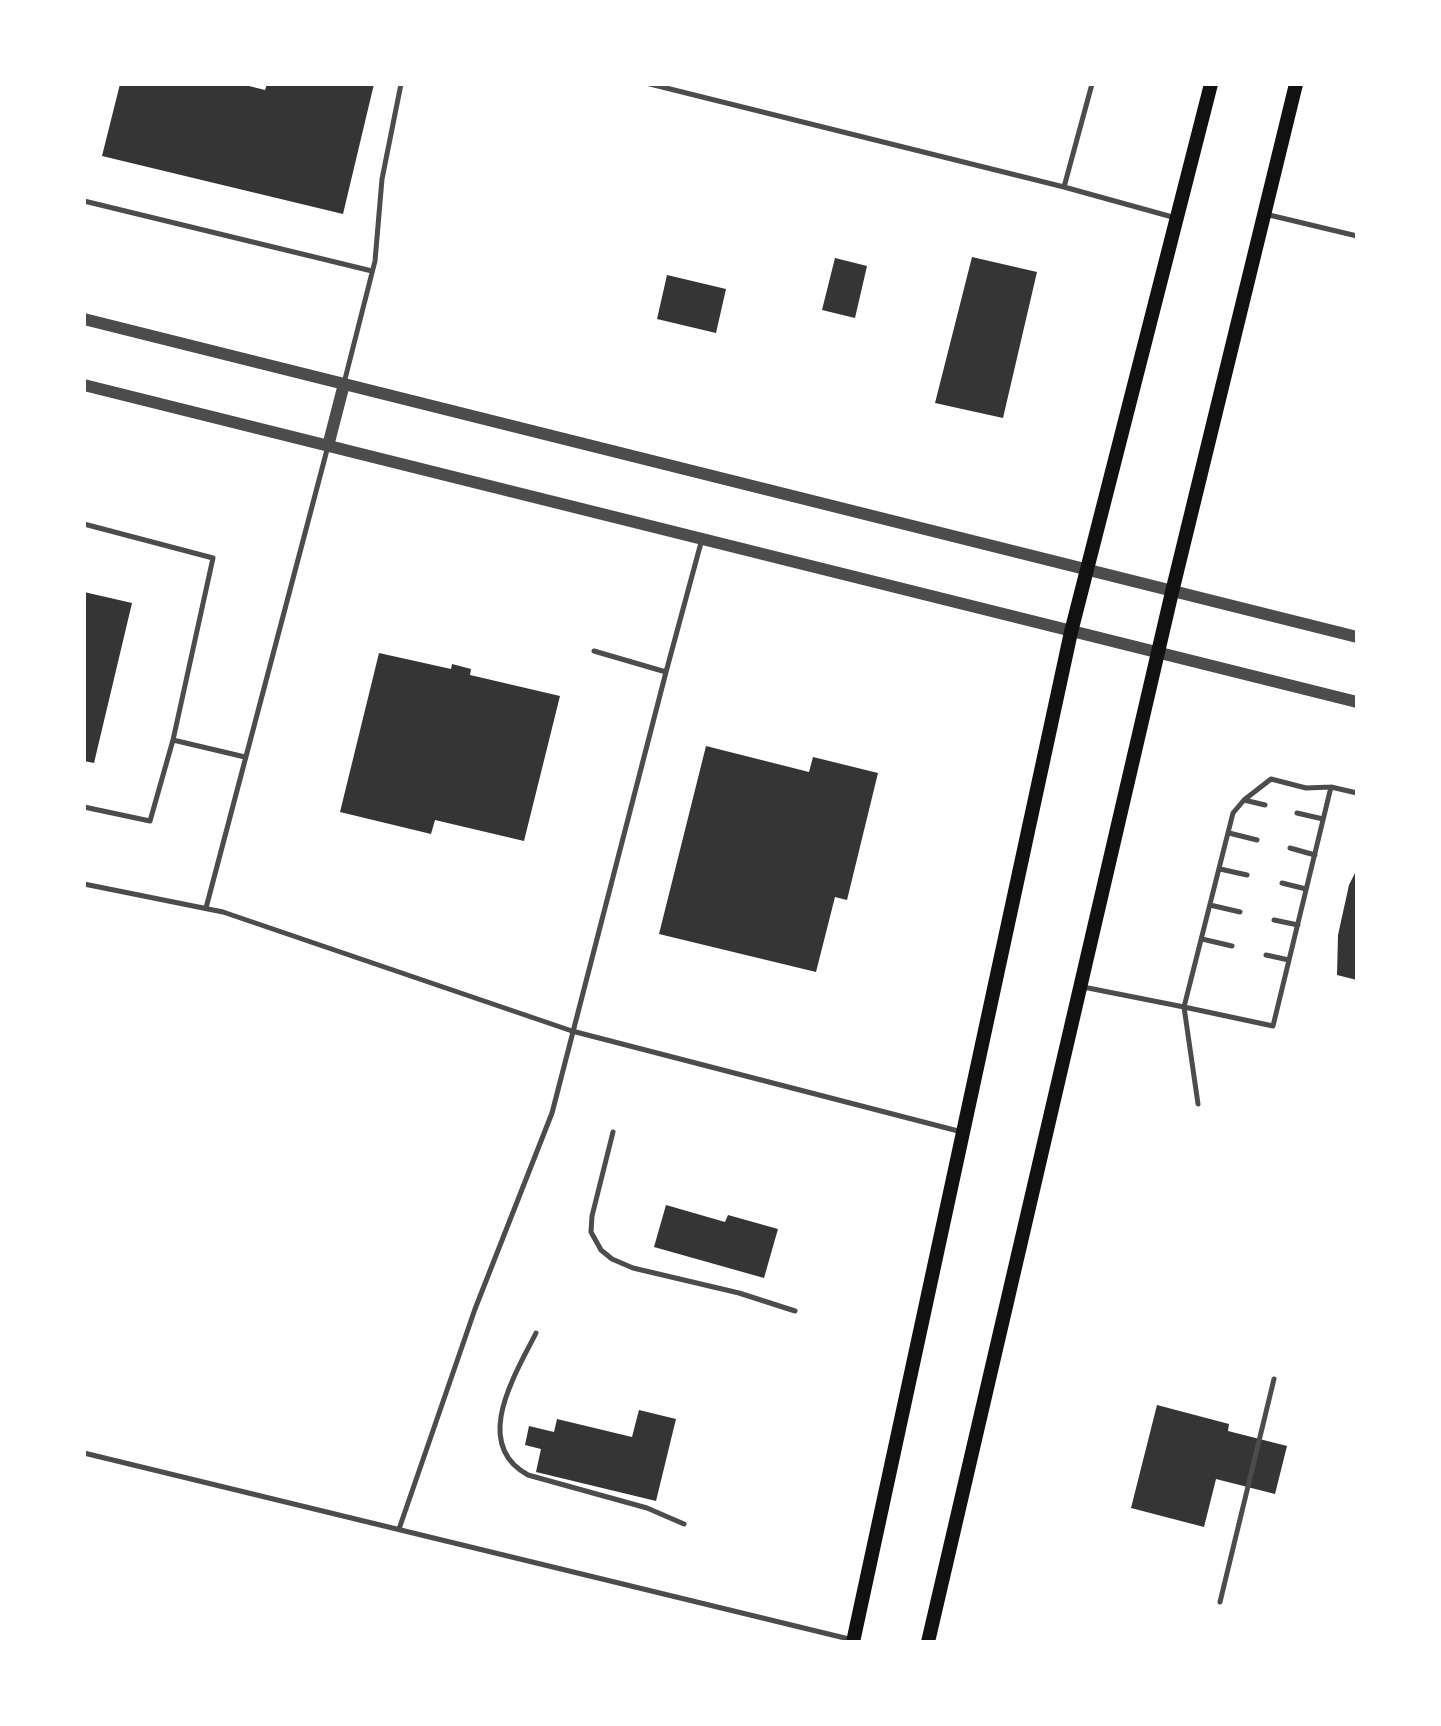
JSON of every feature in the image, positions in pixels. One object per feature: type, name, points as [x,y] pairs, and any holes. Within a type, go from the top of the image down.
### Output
[{"type":"main road","points":[[853,1641],[1071,632],[1211,84]]},
{"type":"main road","points":[[928,1642],[1172,592],[1296,84]]},
{"type":"street","points":[[84,319],[1357,637]]},
{"type":"street","points":[[328,446],[344,384]]},
{"type":"street","points":[[84,386],[1357,702]]},
{"type":"lane","points":[[344,384],[372,271],[382,179],[401,84]]},
{"type":"lane","points":[[650,84],[1064,187],[1176,218]]},
{"type":"lane","points":[[1064,187],[1092,84]]},
{"type":"lane","points":[[84,201],[372,271]]},
{"type":"lane","points":[[1265,214],[1357,236]]},
{"type":"lane","points":[[206,908],[328,446]]},
{"type":"lane","points":[[84,524],[214,558],[173,740],[150,821],[84,807]]},
{"type":"lane","points":[[399,1529],[475,1309],[552,1113],[702,540]]},
{"type":"lane","points":[[594,651],[666,672]]},
{"type":"lane","points":[[173,740],[245,757]]},
{"type":"lane","points":[[1198,1104],[1184,1007],[1233,813],[1244,800],[1271,779],[1306,788],[1331,787],[1357,793]]},
{"type":"lane","points":[[1081,986],[1273,1026],[1331,787]]},
{"type":"lane","points":[[1244,800],[1265,806]]},
{"type":"lane","points":[[1297,813],[1323,819]]},
{"type":"lane","points":[[1229,833],[1257,840]]},
{"type":"lane","points":[[1290,848],[1315,855]]},
{"type":"lane","points":[[1220,869],[1247,875]]},
{"type":"lane","points":[[1282,883],[1306,889]]},
{"type":"lane","points":[[84,884],[223,912],[572,1031],[963,1133]]},
{"type":"lane","points":[[1210,905],[1240,912]]},
{"type":"lane","points":[[1274,920],[1298,925]]},
{"type":"lane","points":[[1202,939],[1232,946]]},
{"type":"lane","points":[[1266,955],[1289,960]]},
{"type":"lane","points":[[612,1132],[592,1216],[591,1232],[601,1250],[612,1259],[634,1268],[739,1293],[795,1311]]},
{"type":"lane","points":[[536,1333],[513,1383],[499,1426],[500,1442],[512,1464],[528,1475],[647,1508],[684,1524]]},
{"type":"lane","points":[[1220,1602],[1274,1379]]},
{"type":"lane","points":[[84,1453],[853,1641]]},
{"type":"building","points":[[120,84],[241,84],[265,90],[267,84],[374,84],[343,214],[102,156]]},
{"type":"building","points":[[972,257],[1037,272],[1003,418],[935,403]]},
{"type":"building","points":[[835,258],[867,266],[855,318],[822,310]]},
{"type":"building","points":[[667,275],[726,289],[716,333],[657,319]]},
{"type":"building","points":[[84,592],[132,603],[94,763],[84,761]]},
{"type":"building","points":[[379,653],[451,669],[452,664],[471,669],[470,675],[560,696],[524,841],[435,820],[431,834],[340,812]]},
{"type":"building","points":[[706,746],[809,772],[813,757],[878,773],[847,900],[835,897],[816,972],[659,934]]},
{"type":"building","points":[[1357,869],[1357,980],[1337,975],[1338,935],[1349,885]]},
{"type":"building","points":[[666,1205],[725,1222],[728,1215],[778,1229],[764,1278],[654,1247]]},
{"type":"building","points":[[1157,1405],[1229,1424],[1228,1431],[1287,1446],[1275,1494],[1216,1479],[1204,1527],[1131,1508]]},
{"type":"building","points":[[639,1410],[676,1419],[656,1501],[536,1472],[541,1449],[525,1445],[529,1426],[554,1432],[557,1419],[632,1437]]}]
